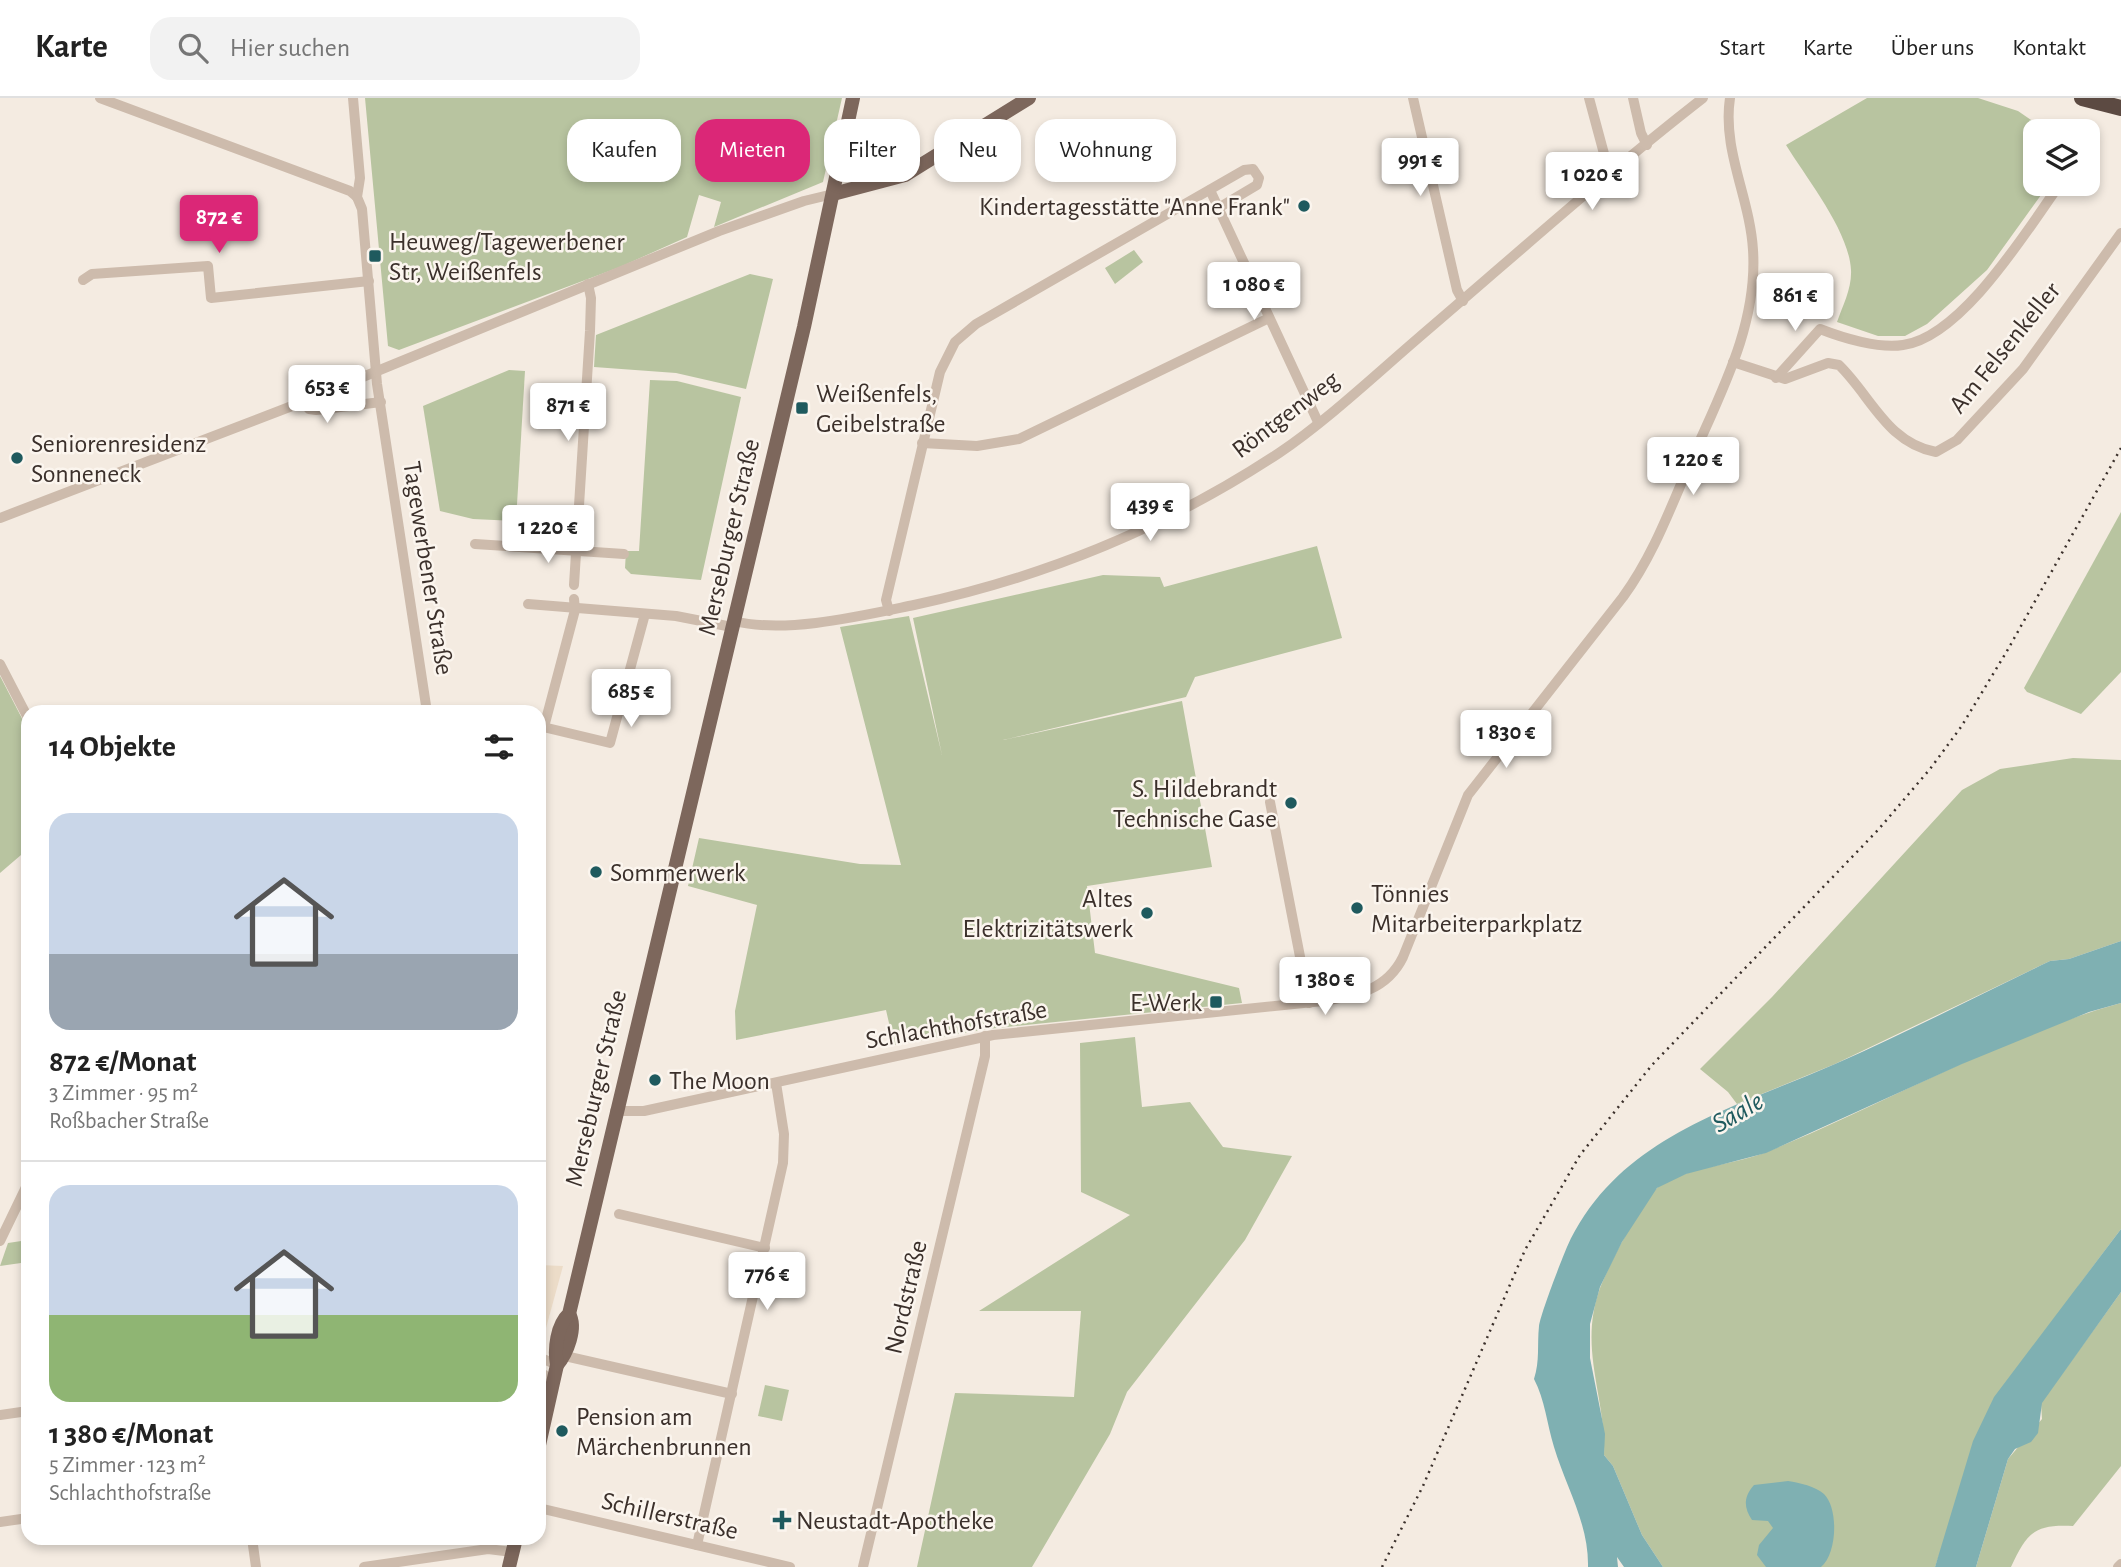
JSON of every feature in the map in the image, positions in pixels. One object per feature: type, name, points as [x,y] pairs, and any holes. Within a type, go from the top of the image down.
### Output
[{"type":"highway","points":[[2082,98],[2121,108]]},
{"type":"main road","name":"Merseburger Straße","points":[[546,1416],[561,1360],[555,1353],[559,1333],[569,1314],[834,194],[853,98]]},
{"type":"main road","points":[[834,194],[905,176],[1029,98]]},
{"type":"main road","points":[[509,1567],[514,1545]]},
{"type":"street","points":[[100,98],[350,191],[357,197]]},
{"type":"street","name":"Tagewerbener Straße","points":[[354,98],[360,172],[357,197],[362,209],[376,370],[426,705]]},
{"type":"street","points":[[1413,98],[1457,290],[1462,301]]},
{"type":"street","points":[[1589,98],[1610,176]]},
{"type":"street","points":[[1633,98],[1641,133],[1647,145]]},
{"type":"street","name":"Röntgenweg","points":[[528,604],[574,604],[765,626],[888,611],[1018,580],[1094,552],[1172,516],[1282,451],[1703,98]]},
{"type":"street","name":"Schlachthofstraße","points":[[615,1111],[644,1111],[985,1036],[1309,1003],[1354,995],[1381,985],[1394,974],[1468,795],[1640,573],[1733,362],[1748,314],[1753,264],[1747,206],[1727,128],[1730,98]]},
{"type":"street","points":[[888,611],[889,587],[922,443],[945,359],[966,331],[1244,170],[1253,169],[1257,185],[1220,207]]},
{"type":"street","points":[[1210,190],[1318,422]]},
{"type":"street","points":[[0,518],[304,401],[756,218],[834,194]]},
{"type":"street","points":[[1733,362],[1776,378],[1820,329],[1894,346],[1917,342],[1939,329],[1977,296],[2051,196]]},
{"type":"street","name":"Am Felsenkeller","points":[[1776,378],[1793,378],[1828,363],[1839,365],[1893,430],[1914,446],[1936,452],[1943,450],[1957,440],[2023,369],[2121,233]]},
{"type":"street","points":[[83,279],[93,274],[208,266],[211,298],[369,281]]},
{"type":"street","points":[[575,585],[590,331],[591,298],[588,284]]},
{"type":"street","points":[[922,443],[977,446],[1019,439],[1269,318]]},
{"type":"street","points":[[304,401],[309,409],[316,410],[381,402]]},
{"type":"street","points":[[475,544],[624,554]]},
{"type":"street","points":[[546,711],[574,604]]},
{"type":"street","points":[[546,727],[610,743],[645,614]]},
{"type":"street","points":[[0,664],[21,705]]},
{"type":"street","points":[[1270,802],[1309,1003]]},
{"type":"street","name":"Nordstraße","points":[[863,1567],[985,1056],[985,1036]]},
{"type":"street","points":[[697,1545],[783,1163],[784,1134],[776,1083]]},
{"type":"street","points":[[0,1241],[21,1198]]},
{"type":"street","points":[[619,1214],[765,1248]]},
{"type":"street","points":[[546,1358],[733,1394]]},
{"type":"street","points":[[546,1376],[554,1382]]},
{"type":"street","points":[[0,1415],[21,1412]]},
{"type":"street","name":"Schillerstraße","points":[[546,1510],[790,1567]]},
{"type":"street","points":[[0,1522],[21,1519]]},
{"type":"street","points":[[253,1545],[256,1567]]},
{"type":"street","points":[[364,1567],[514,1545]]},
{"type":"green space","points":[[365,98],[842,98],[837,119],[824,119],[823,182],[714,227],[721,202],[699,195],[687,237],[620,267],[399,350],[388,346]]},
{"type":"green space","points":[[1867,98],[1978,98],[2018,111],[2030,119],[2023,119],[2023,196],[2040,196],[1987,270],[1927,324],[1905,336],[1878,336],[1837,322],[1850,283],[1848,255],[1826,206],[1786,145]]},
{"type":"green space","points":[[1134,250],[1143,262],[1115,284],[1105,268]]},
{"type":"green space","points":[[750,274],[773,279],[746,389],[676,373],[594,367],[596,335]]},
{"type":"green space","points":[[509,370],[525,371],[516,521],[473,519],[440,511],[423,406]]},
{"type":"green space","points":[[650,380],[677,381],[741,397],[701,580],[631,574],[625,568],[626,551],[639,551]]},
{"type":"green space","points":[[2121,512],[2121,672],[2081,714],[2027,692],[2024,688]]},
{"type":"green space","points":[[1317,546],[1342,638],[1195,677],[1186,697],[1003,740],[1182,701],[1212,867],[1087,886],[1095,953],[1239,988],[1242,1003],[987,1029],[894,1045],[886,1010],[736,1040],[735,1011],[757,905],[688,886],[699,838],[860,864],[901,865],[840,627],[909,616],[942,755],[913,618],[1103,575],[1160,577],[1164,587]]},
{"type":"green space","points":[[0,676],[21,716],[21,855],[0,873]]},
{"type":"green space","points":[[2073,758],[2121,760],[2121,941],[2069,959],[2050,961],[1835,1064],[1737,1104],[1728,1092],[1700,1069],[1772,997],[1962,790],[2000,769]]},
{"type":"green space","points":[[2121,1003],[2121,1229],[2079,1285],[1943,1544],[1935,1567],[1663,1567],[1642,1535],[1613,1466],[1604,1455],[1604,1433],[1592,1352],[1594,1310],[1600,1288],[1626,1234],[1651,1194],[1669,1180],[1769,1151],[1986,1052],[2075,1017]]},
{"type":"green space","points":[[1135,1037],[1142,1107],[1190,1102],[1223,1147],[1292,1156],[1245,1240],[1127,1392],[1110,1434],[1032,1567],[917,1567],[955,1393],[1074,1397],[1081,1311],[979,1311],[1130,1215],[1081,1192],[1080,1043]]},
{"type":"green space","points":[[21,1241],[21,1263],[0,1266],[8,1243]]},
{"type":"green space","points":[[2121,1292],[2121,1466],[2073,1526],[2049,1527],[2033,1533],[2022,1546],[2011,1567],[1976,1567],[2008,1459],[2042,1419],[2041,1403]]},
{"type":"green space","points":[[765,1385],[789,1390],[782,1421],[758,1416]]},
{"type":"shaded area","points":[[546,1265],[563,1266],[546,1328]]},
{"type":"water","name":"Saale","points":[[2121,941],[2121,1003],[2089,1012],[1962,1064],[1766,1153],[1686,1174],[1657,1188],[1622,1242],[1600,1287],[1590,1324],[1590,1358],[1605,1434],[1604,1455],[1613,1466],[1642,1535],[1663,1567],[1624,1567],[1617,1557],[1618,1567],[1588,1567],[1581,1521],[1554,1447],[1534,1379],[1543,1310],[1567,1247],[1589,1209],[1616,1178],[1647,1152],[1719,1112],[1862,1052],[2050,961],[2069,959]]},
{"type":"water","points":[[2121,1229],[2121,1292],[2042,1403],[2038,1433],[2031,1442],[2015,1449],[2008,1459],[1976,1567],[1935,1567],[1973,1441],[1994,1397]]},
{"type":"water","points":[[1788,1481],[1816,1489],[1829,1501],[1834,1520],[1833,1542],[1821,1567],[1766,1567],[1757,1555],[1759,1545],[1773,1528],[1768,1521],[1752,1520],[1746,1506],[1748,1493],[1754,1485]]},
{"type":"railway","points":[[1382,1567],[1423,1486],[1525,1250],[1580,1155],[1652,1065],[1878,830],[1930,769],[1961,727],[2007,651],[2121,448]]},
{"type":"place","name":"Kindertagesstätte \"Anne Frank\"","points":[[1304,206]]},
{"type":"place","name":"Heuweg/Tagewerbener Str, Weißenfels","points":[[375,256]]},
{"type":"place","name":"Weißenfels, Geibelstraße","points":[[802,408]]},
{"type":"place","name":"Seniorenresidenz Sonneneck","points":[[17,458]]},
{"type":"place","name":"S. Hildebrandt Technische Gase","points":[[1291,803]]},
{"type":"place","name":"Sommerwerk","points":[[596,872]]},
{"type":"place","name":"Tönnies Mitarbeiterparkplatz","points":[[1357,908]]},
{"type":"place","name":"Altes Elektrizitätswerk","points":[[1147,913]]},
{"type":"place","name":"E-Werk","points":[[1216,1002]]},
{"type":"place","name":"The Moon","points":[[655,1080]]},
{"type":"place","name":"Pension am Märchenbrunnen","points":[[562,1431]]},
{"type":"place","name":"Neustadt-Apotheke","points":[[782,1520]]}]
